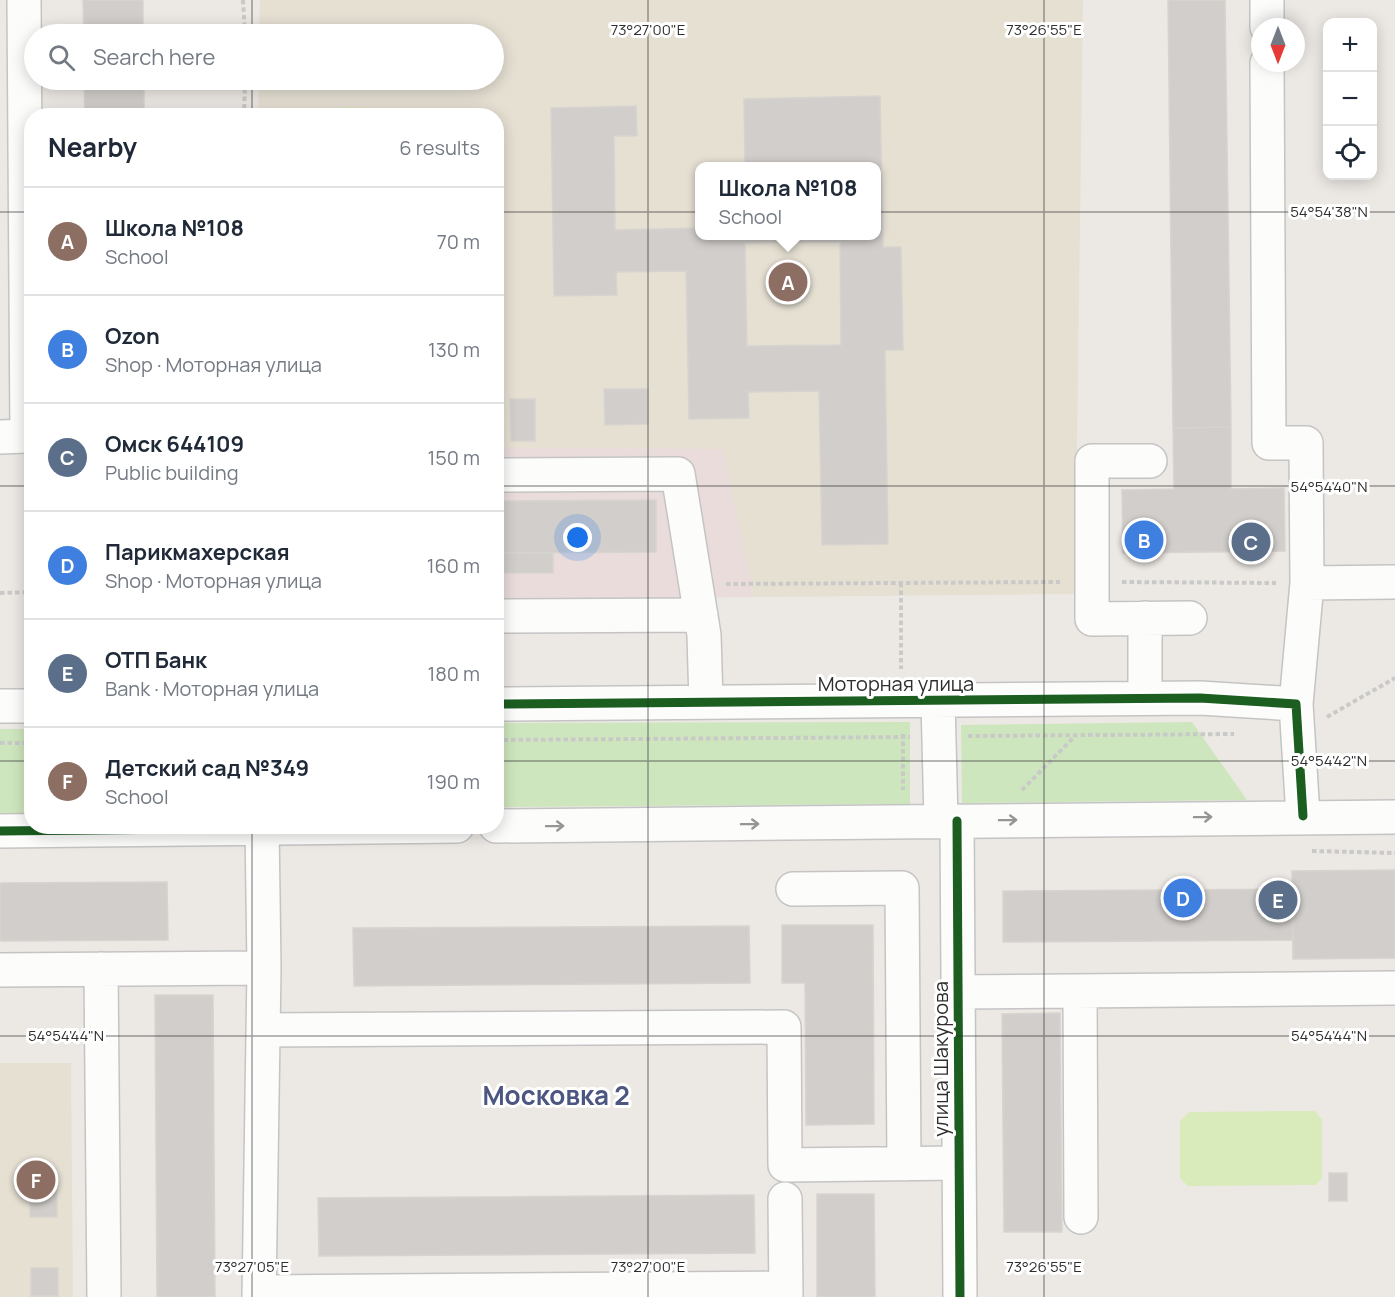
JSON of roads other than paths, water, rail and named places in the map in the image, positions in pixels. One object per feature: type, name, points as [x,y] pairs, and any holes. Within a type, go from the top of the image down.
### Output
[{"type":"street","points":[[24,0],[24,24]]},
{"type":"street","points":[[1267,0],[1267,18]]},
{"type":"street","points":[[1267,72],[1269,443],[1306,443],[1307,583],[1296,719],[1303,816]]},
{"type":"street","points":[[25,90],[25,108]]},
{"type":"street","points":[[0,437],[24,436]]},
{"type":"street","points":[[1150,461],[1092,461],[1092,619],[1190,618]]},
{"type":"street","points":[[504,475],[678,474],[704,635],[706,702]]},
{"type":"street","points":[[1307,583],[1395,582]]},
{"type":"street","points":[[504,616],[701,615]]},
{"type":"street","points":[[1145,618],[1145,698]]},
{"type":"street","name":"Моторная улица","points":[[504,704],[1200,698],[1296,719]]},
{"type":"street","name":"улица Шакурова","points":[[938,700],[939,736],[949,821],[958,992],[960,1297]]},
{"type":"street","points":[[0,706],[24,706]]},
{"type":"street","points":[[504,826],[1395,816]]},
{"type":"street","points":[[0,831],[24,831]]},
{"type":"street","points":[[262,834],[264,968],[259,1294],[786,1292],[785,1199]]},
{"type":"street","points":[[793,889],[902,888],[904,1164]]},
{"type":"street","points":[[0,970],[264,968]]},
{"type":"street","points":[[101,969],[104,1297]]},
{"type":"street","points":[[958,992],[1395,988]]},
{"type":"street","points":[[1080,991],[1081,1217]]},
{"type":"street","points":[[263,1030],[784,1027],[785,1165],[959,1163]]},
{"type":"place","name":"Школа №108","points":[[788,282]]},
{"type":"place","name":"Ozon","points":[[1144,540]]},
{"type":"place","name":"Омск 644109","points":[[1251,542]]},
{"type":"place","name":"Парикмахерская","points":[[1183,898]]},
{"type":"place","name":"ОТП Банк","points":[[1278,900]]},
{"type":"place","name":"Детский сад №349","points":[[36,1180]]},
{"type":"district","name":"Московка 2","points":[[556,1095]]}]
